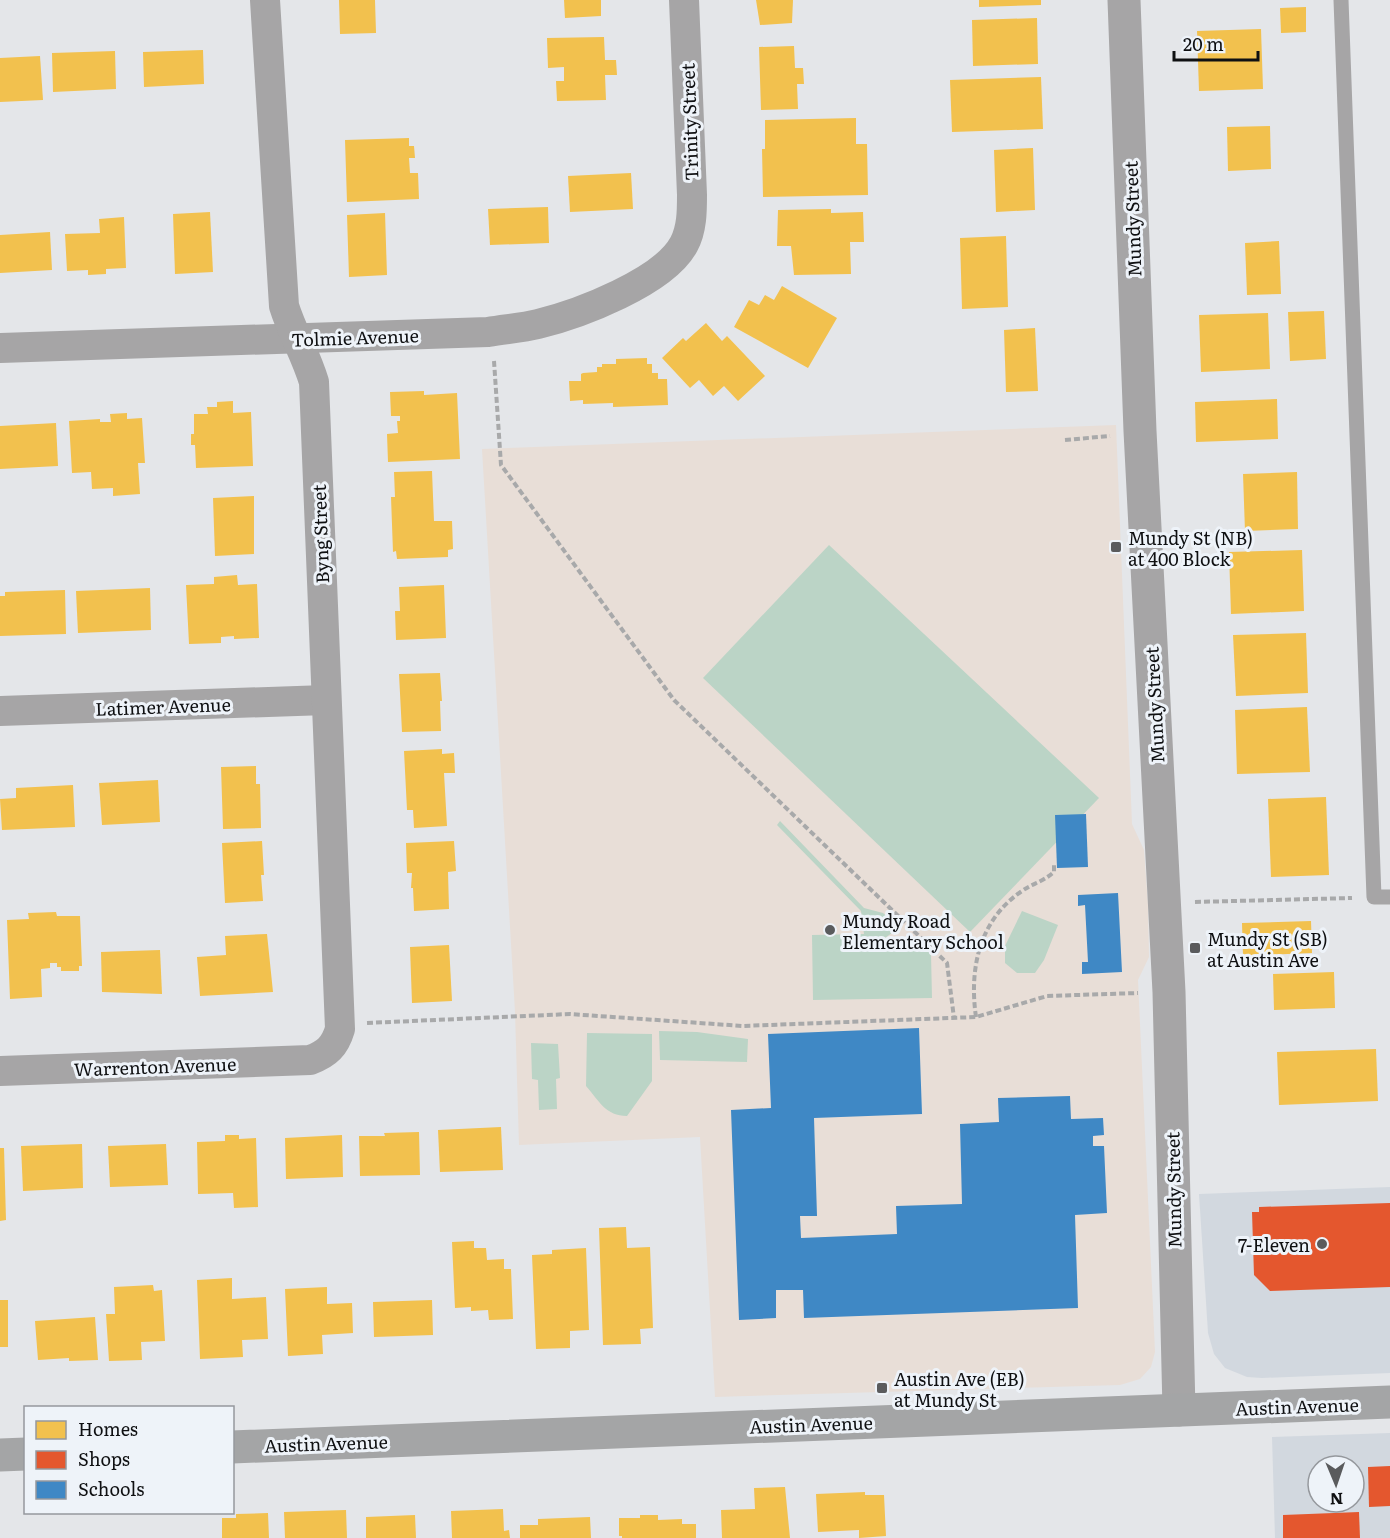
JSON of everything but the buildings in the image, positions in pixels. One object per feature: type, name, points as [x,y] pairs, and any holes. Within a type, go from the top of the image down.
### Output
[{"type":"main road","name":"Austin Avenue","points":[[234,1447],[1390,1402]]},
{"type":"main road","points":[[0,1455],[24,1454]]},
{"type":"street","name":"Byng Street","points":[[265,0],[284,306],[314,382],[341,1020],[334,1044],[321,1056],[310,1060]]},
{"type":"street","name":"Trinity Street","points":[[684,0],[692,195],[690,227],[684,243]]},
{"type":"street","name":"Mundy Street","points":[[1124,0],[1140,431],[1168,992],[1179,1410]]},
{"type":"street","name":"Tolmie Avenue","points":[[0,348],[488,332],[536,325],[604,301],[646,280],[674,260],[684,243]]},
{"type":"street","name":"Latimer Avenue","points":[[0,711],[327,700]]},
{"type":"street","name":"Warrenton Avenue","points":[[0,1071],[310,1060]]},
{"type":"lane","points":[[1341,0],[1374,897],[1390,897]]},
{"type":"path","points":[[494,354],[501,465],[674,700],[946,963],[954,1018]]},
{"type":"path","points":[[1065,440],[1140,431]]},
{"type":"path","points":[[976,1017],[973,979],[983,941],[1002,908],[1023,890],[1042,882],[1054,872],[1054,863]]},
{"type":"path","points":[[1187,903],[1374,897]]},
{"type":"path","points":[[363,1023],[570,1014],[743,1026],[954,1018],[976,1017],[1047,996],[1129,993]]},
{"type":"shaded area","name":"Mundy Road Elementary School","points":[[1116,425],[1132,824],[1144,850],[1148,904],[1149,957],[1138,980],[1155,1352],[1151,1367],[1140,1379],[1120,1385],[715,1397],[700,1137],[519,1145],[515,1012],[482,449]]},
{"type":"shaded area","points":[[1390,1187],[1390,1373],[1262,1378],[1247,1377],[1225,1368],[1214,1354],[1208,1333],[1199,1194]]},
{"type":"shaded area","points":[[1390,1433],[1390,1538],[1275,1538],[1272,1437]]},
{"type":"green space","points":[[829,545],[1099,798],[970,932],[703,678]]},
{"type":"green space","points":[[780,821],[864,908],[883,913],[892,921],[892,933],[882,940],[874,941],[875,943],[918,941],[931,954],[932,998],[813,1000],[812,935],[864,934],[861,911],[777,825]]},
{"type":"green space","points":[[1022,911],[1058,925],[1044,960],[1035,973],[1017,973],[1005,963],[1005,946]]},
{"type":"green space","points":[[659,1031],[697,1032],[748,1039],[747,1062],[660,1060]]},
{"type":"green space","points":[[587,1033],[652,1034],[652,1081],[627,1116],[608,1110],[586,1086]]},
{"type":"green space","points":[[531,1043],[558,1044],[560,1078],[556,1079],[557,1109],[539,1110],[538,1080],[532,1079]]},
{"type":"place","name":"Mundy St (NB) at 400 Block","points":[[1116,547]]},
{"type":"place","name":"Mundy Road Elementary School","points":[[830,930]]},
{"type":"place","name":"Mundy St (SB) at Austin Ave","points":[[1195,948]]},
{"type":"place","name":"7-Eleven","points":[[1322,1244]]},
{"type":"place","name":"Austin Ave (EB) at Mundy St","points":[[882,1388]]}]
